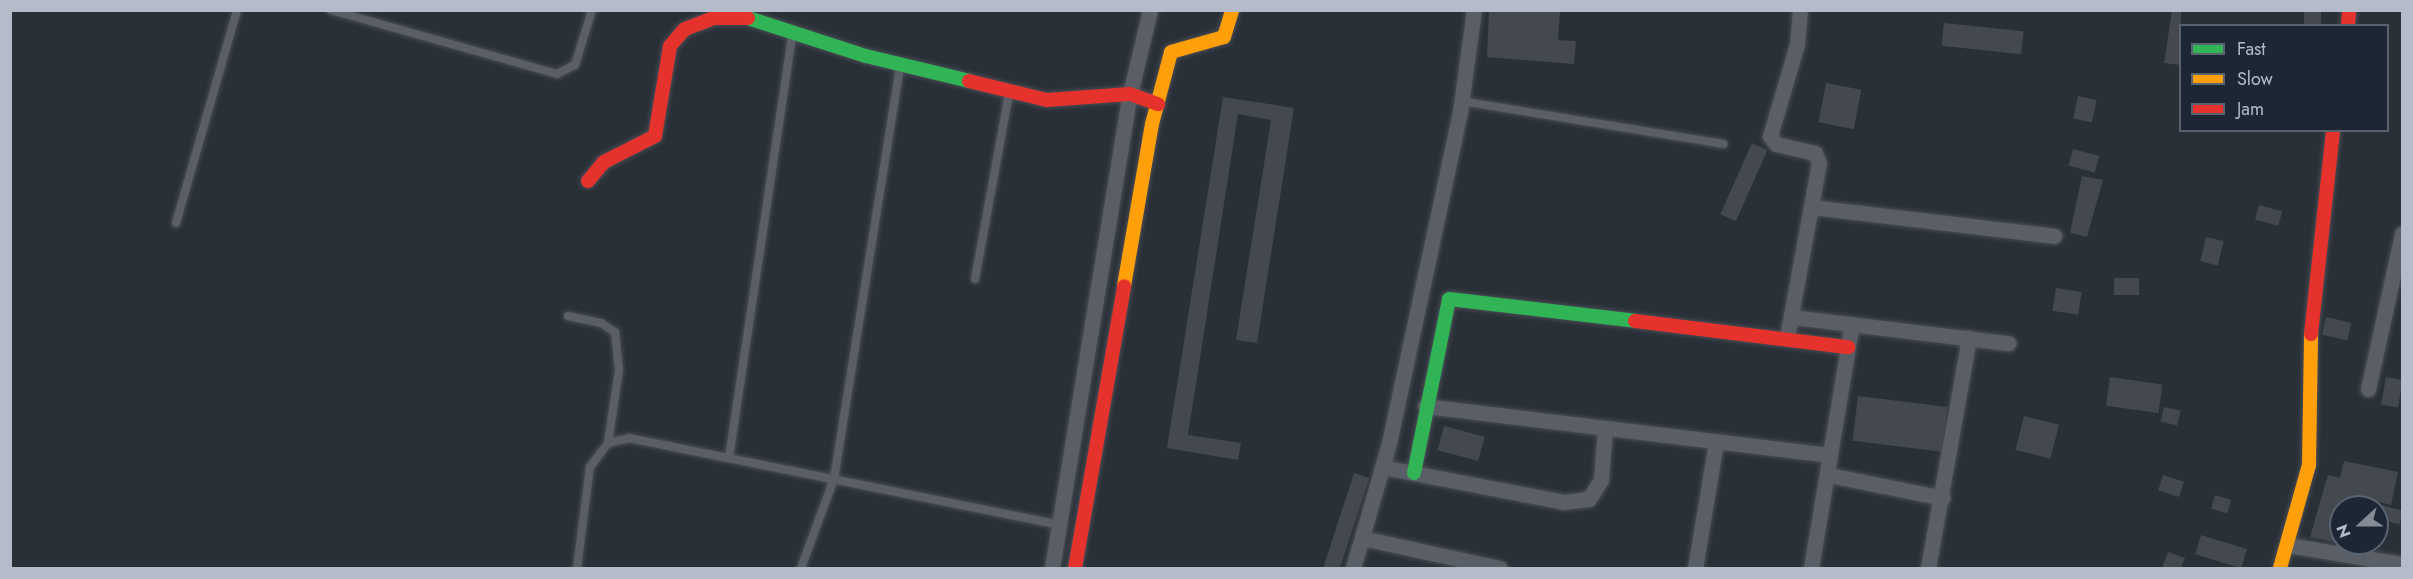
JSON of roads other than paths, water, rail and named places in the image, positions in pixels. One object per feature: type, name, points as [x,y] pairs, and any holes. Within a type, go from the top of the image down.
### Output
[{"type":"street","points":[[1052,568],[1130,94],[1150,10]]},
{"type":"street","points":[[1075,568],[1158,104],[1171,52],[1224,37],[1232,10]]},
{"type":"street","points":[[1353,568],[1382,467],[1461,101],[1474,10]]},
{"type":"street","points":[[1787,337],[1812,207],[1818,157],[1811,150],[1776,144],[1770,136],[1797,44],[1800,10]]},
{"type":"street","points":[[588,181],[604,162],[655,136],[670,46],[685,29],[714,18],[748,18],[901,64],[1047,100],[1130,94],[1158,104]]},
{"type":"street","points":[[2280,568],[2309,465],[2310,342],[2333,132]]},
{"type":"street","points":[[1812,207],[2054,236]]},
{"type":"street","points":[[2368,389],[2403,234]]},
{"type":"street","points":[[1414,473],[1425,405],[1449,299],[1787,337],[1848,347]]},
{"type":"street","points":[[1792,317],[2008,343]]},
{"type":"street","points":[[1811,568],[1829,475],[1830,455],[1852,324]]},
{"type":"street","points":[[1928,568],[1943,498],[1969,338]]},
{"type":"street","points":[[1425,405],[1716,443],[1830,455]]},
{"type":"street","points":[[1382,467],[1564,502],[1589,499],[1600,480],[1605,428]]},
{"type":"street","points":[[1695,568],[1716,443]]},
{"type":"street","points":[[1829,475],[1943,498]]},
{"type":"street","points":[[1362,538],[1500,568]]},
{"type":"street","points":[[2288,545],[2403,564]]},
{"type":"lane","points":[[176,223],[237,10]]},
{"type":"lane","points":[[331,10],[557,74],[575,65],[592,10]]},
{"type":"lane","points":[[729,458],[792,32]]},
{"type":"lane","points":[[801,568],[834,479],[901,64]]},
{"type":"lane","points":[[975,279],[1010,91]]},
{"type":"lane","points":[[1461,101],[1723,144]]},
{"type":"lane","points":[[568,316],[601,323],[615,332],[619,370],[608,443],[590,467],[577,568]]},
{"type":"lane","points":[[608,443],[629,438],[1060,525]]}]
